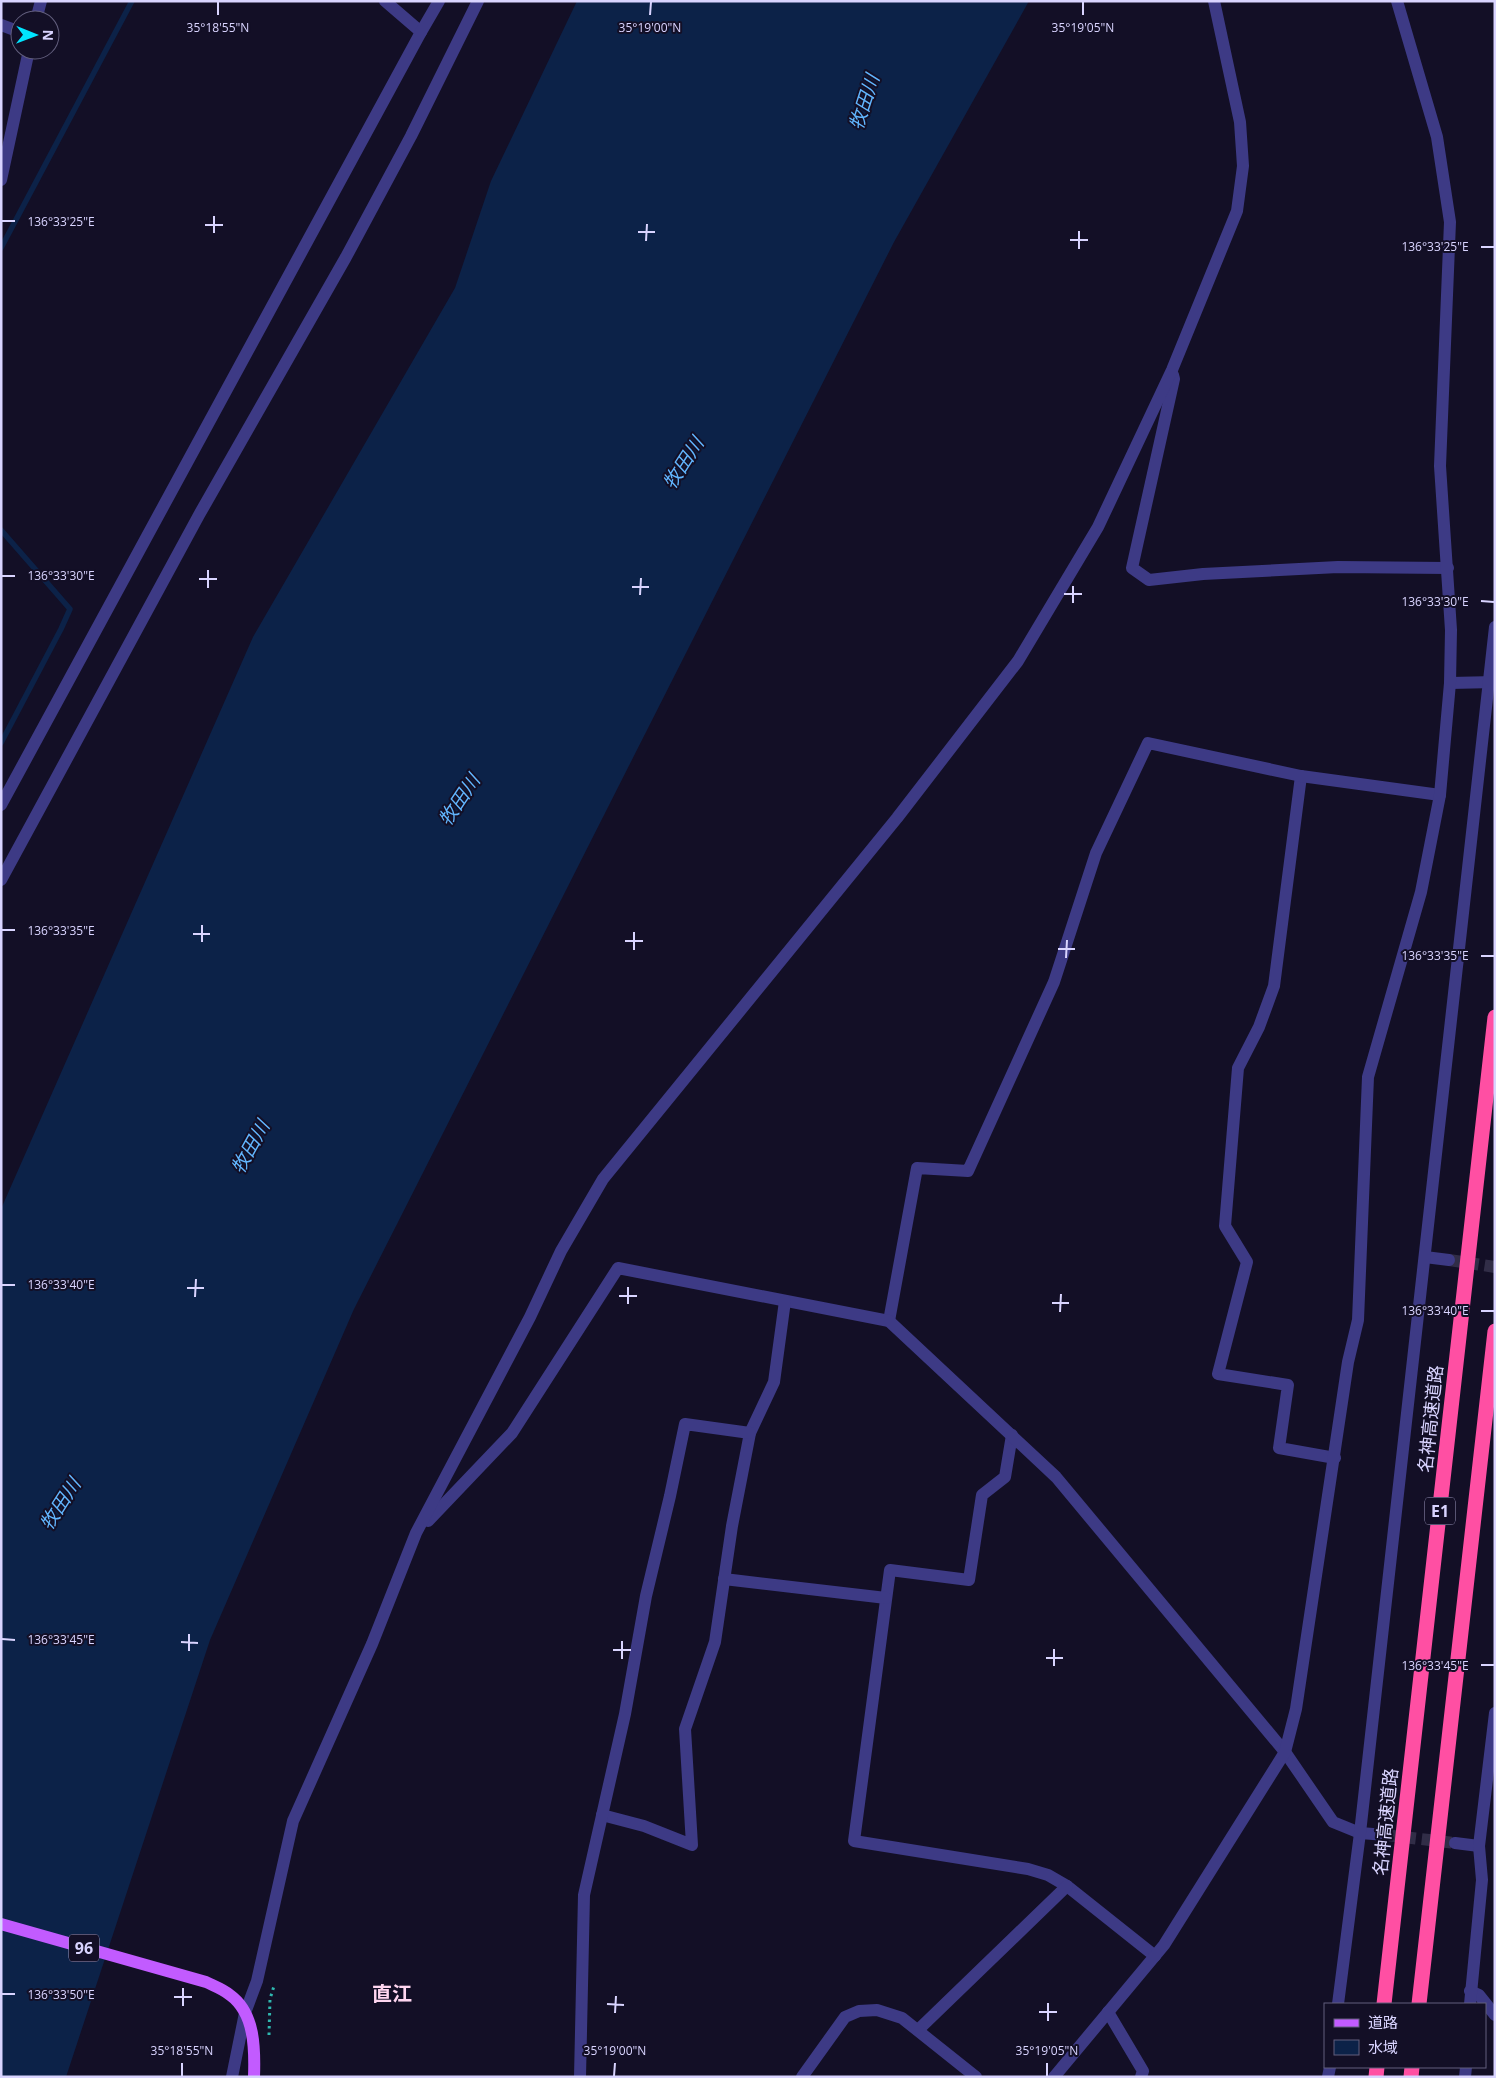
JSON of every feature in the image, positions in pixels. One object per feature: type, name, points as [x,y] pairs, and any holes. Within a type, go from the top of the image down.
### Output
[{"type":"highway","name":"名神高速道路","points":[[1384,2003],[1495,1017]]},
{"type":"highway","name":"E1","points":[[1419,2003],[1495,1331]]},
{"type":"main road","name":"96","points":[[1,1924],[206,1982],[231,1995],[245,2013],[255,2044],[254,2077]]},
{"type":"street","points":[[385,1],[421,32]]},
{"type":"street","points":[[1,805],[439,1]]},
{"type":"street","points":[[1,880],[199,515],[346,257],[411,136],[478,1]]},
{"type":"street","points":[[232,2077],[245,2013],[257,1981],[293,1821],[372,1644],[416,1533],[530,1317],[561,1251],[603,1179],[897,818],[1018,661],[1098,527],[1172,370],[1237,211],[1243,166],[1240,122],[1214,1]]},
{"type":"street","points":[[1054,2077],[1164,1945],[1285,1752],[1296,1709],[1348,1362],[1358,1320],[1368,1077],[1421,892],[1440,795],[1450,683],[1451,630],[1440,466],[1450,222],[1437,137],[1397,1]]},
{"type":"street","points":[[1,180],[28,60]]},
{"type":"street","points":[[1172,370],[1174,379],[1132,568],[1149,580],[1203,574],[1338,567],[1448,568]]},
{"type":"street","points":[[1338,2003],[1360,1833],[1492,682],[1495,627]]},
{"type":"street","points":[[1450,683],[1492,682]]},
{"type":"street","points":[[889,1321],[917,1168],[968,1171],[1054,982],[1096,854],[1148,743],[1301,776],[1440,795]]},
{"type":"street","points":[[1301,776],[1274,986],[1259,1027],[1238,1068],[1224,1226],[1247,1262],[1218,1374],[1288,1385],[1279,1448],[1335,1458]]},
{"type":"street","points":[[1425,1257],[1449,1260]]},
{"type":"street","points":[[416,1533],[512,1432],[618,1268],[889,1321],[1056,1477],[1285,1752],[1332,1822],[1360,1833],[1386,1834]]},
{"type":"street","points":[[602,1815],[644,1826],[692,1845],[685,1729],[714,1642],[732,1526],[750,1433],[774,1382],[785,1301]]},
{"type":"street","points":[[580,2077],[584,1895],[626,1714],[646,1596],[685,1424],[750,1433]]},
{"type":"street","points":[[1012,1435],[1005,1477],[982,1495],[969,1580],[890,1570],[854,1841],[1028,1869],[1048,1875],[1067,1886],[1155,1956]]},
{"type":"street","points":[[724,1579],[886,1598]]},
{"type":"street","points":[[1470,2003],[1482,1880],[1479,1846],[1495,1712]]},
{"type":"street","points":[[1455,1843],[1479,1846]]},
{"type":"street","points":[[918,2030],[1067,1886]]},
{"type":"street","points":[[1470,1991],[1479,1996],[1485,2003]]},
{"type":"street","points":[[1486,2004],[1495,2015]]},
{"type":"street","points":[[802,2077],[845,2017],[859,2012],[877,2010],[902,2018],[976,2077]]},
{"type":"street","points":[[1108,2012],[1143,2071],[1141,2077]]},
{"type":"path","points":[[269,2038],[270,1999],[274,1986]]},
{"type":"water","name":"牧田川","points":[[577,1],[1029,1],[894,242],[354,1309],[210,1640],[66,2077],[1,2077],[1,1209],[253,637],[455,288],[491,181]]},
{"type":"waterway","points":[[1,248],[132,1]]},
{"type":"waterway","points":[[1,530],[70,609],[1,743]]},
{"type":"tunnel","points":[[1449,1260],[1495,1267]]},
{"type":"tunnel","points":[[1386,1835],[1455,1843]]},
{"type":"district","name":"直江","points":[[392,1994]]}]
